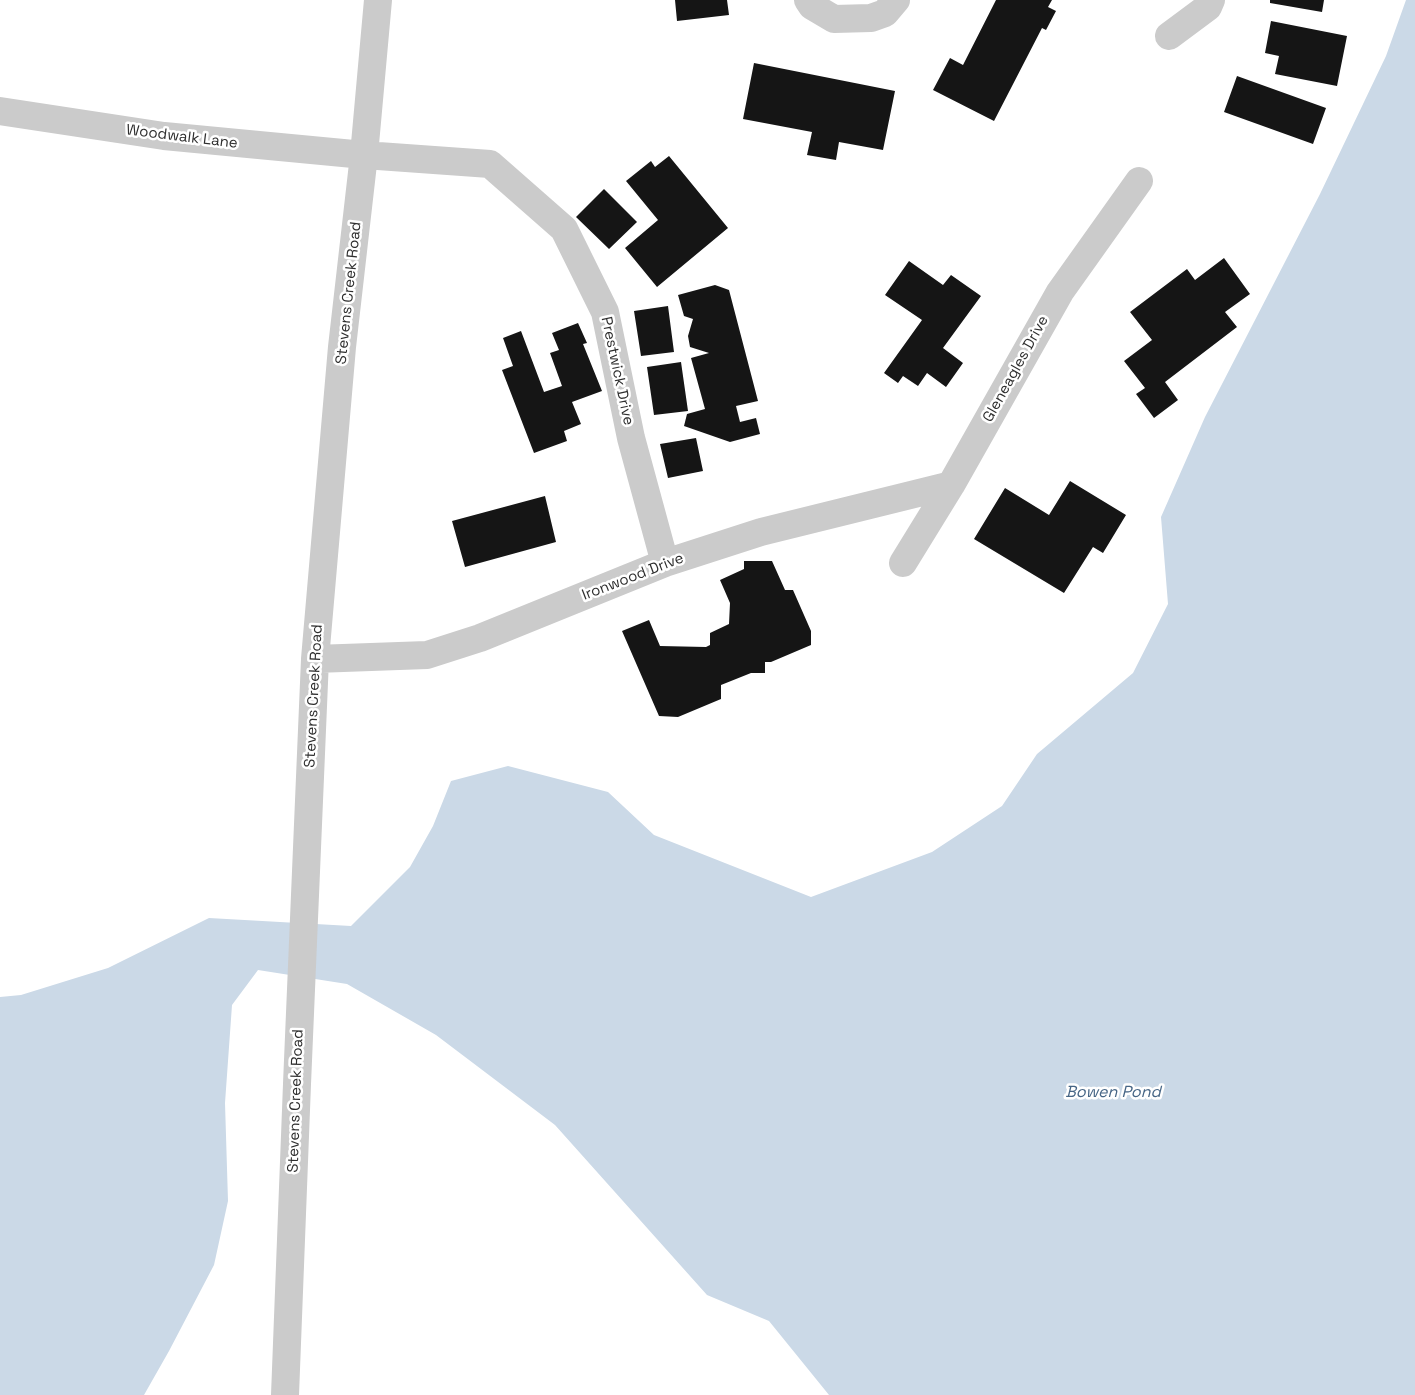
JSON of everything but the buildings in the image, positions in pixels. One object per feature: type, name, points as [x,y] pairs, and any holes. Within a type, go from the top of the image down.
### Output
[{"type":"street","name":"Stevens Creek Road","points":[[285,1395],[315,659],[342,347],[364,155],[378,0]]},
{"type":"street","points":[[808,0],[812,6],[834,19],[871,18],[885,13],[896,0]]},
{"type":"street","points":[[1169,36],[1208,7],[1211,0]]},
{"type":"street","name":"Woodwalk Lane","points":[[0,111],[164,136],[364,155]]},
{"type":"street","name":"Prestwick Drive","points":[[364,155],[490,164],[564,229],[605,312],[631,438],[665,563]]},
{"type":"street","name":"Gleneagles Drive","points":[[903,564],[951,485],[1060,292],[1139,181]]},
{"type":"street","name":"Ironwood Drive","points":[[315,659],[427,655],[480,638],[665,563],[761,532],[951,485]]},
{"type":"water","name":"Bowen Pond","points":[[1406,0],[1415,0],[1415,1395],[829,1395],[769,1321],[707,1295],[555,1125],[436,1035],[347,984],[258,970],[232,1005],[225,1103],[228,1201],[214,1265],[144,1395],[0,1395],[0,997],[21,995],[108,968],[209,918],[351,926],[410,867],[433,826],[451,781],[508,766],[608,792],[654,835],[811,897],[932,852],[1002,806],[1037,754],[1133,673],[1168,604],[1161,517],[1205,417],[1320,194],[1386,56]]}]
